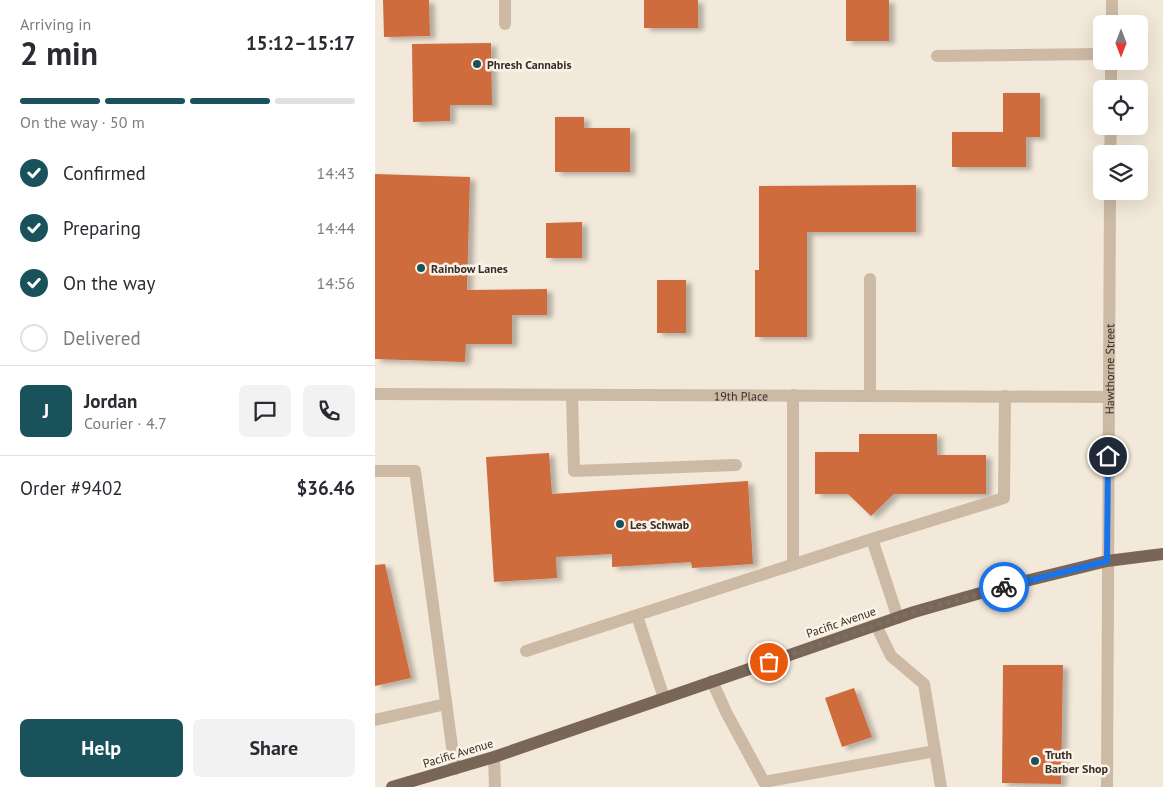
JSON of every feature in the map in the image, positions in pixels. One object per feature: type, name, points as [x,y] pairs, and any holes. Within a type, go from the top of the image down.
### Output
[{"type":"main road","name":"Pacific Avenue","points":[[392,787],[494,757],[898,618],[1005,586],[1107,561],[1163,554]]},
{"type":"street","points":[[505,0],[505,24]]},
{"type":"street","points":[[1111,15],[1112,0]]},
{"type":"street","points":[[937,56],[1093,54]]},
{"type":"street","name":"Hawthorne Street","points":[[1107,787],[1110,200]]},
{"type":"street","points":[[870,279],[870,396]]},
{"type":"street","name":"19th Place","points":[[375,394],[1108,397]]},
{"type":"street","points":[[572,395],[574,470],[736,465]]},
{"type":"street","points":[[793,395],[793,565]]},
{"type":"street","points":[[526,651],[1004,498],[1005,396]]},
{"type":"street","points":[[375,471],[415,472],[455,769]]},
{"type":"street","points":[[872,539],[898,618]]},
{"type":"street","points":[[637,616],[663,698]]},
{"type":"street","points":[[877,625],[891,656],[924,684],[941,787]]},
{"type":"street","points":[[712,681],[725,712],[764,785],[935,751]]},
{"type":"street","points":[[375,720],[446,704]]},
{"type":"street","points":[[494,757],[495,787]]},
{"type":"building","points":[[383,0],[429,0],[430,36],[384,37]]},
{"type":"building","points":[[644,0],[698,0],[698,28],[644,28]]},
{"type":"building","points":[[846,0],[889,0],[889,41],[846,41]]},
{"type":"building","points":[[491,43],[492,105],[450,105],[450,121],[413,122],[412,44]]},
{"type":"building","points":[[1003,93],[1040,93],[1040,137],[1026,137],[1026,167],[952,167],[952,132],[1003,132]]},
{"type":"building","points":[[555,117],[584,117],[584,128],[630,128],[630,172],[555,172]]},
{"type":"building","name":"Rainbow Lanes","points":[[375,174],[470,177],[467,290],[547,289],[547,315],[512,315],[512,344],[466,344],[465,362],[375,359]]},
{"type":"building","points":[[916,185],[916,232],[807,232],[807,337],[755,337],[755,270],[759,270],[759,186]]},
{"type":"building","points":[[582,222],[582,258],[546,258],[546,223]]},
{"type":"building","points":[[657,280],[686,280],[686,333],[657,333]]},
{"type":"building","points":[[859,434],[937,434],[937,455],[986,455],[986,494],[894,494],[871,516],[848,494],[815,494],[815,452],[859,452]]},
{"type":"building","name":"Les Schwab","points":[[549,453],[552,494],[748,481],[753,564],[692,568],[691,562],[612,567],[612,554],[556,557],[557,578],[494,582],[486,457]]},
{"type":"building","points":[[385,564],[411,678],[375,686],[375,565]]},
{"type":"building","points":[[1003,665],[1063,665],[1061,784],[1002,783]]},
{"type":"building","points":[[854,688],[872,737],[842,747],[825,698]]},
{"type":"way so far","points":[[769,662],[914,612],[1004,587]]},
{"type":"place","name":"Phresh Cannabis","points":[[477,64]]},
{"type":"place","name":"Rainbow Lanes","points":[[421,268]]},
{"type":"place","name":"Les Schwab","points":[[620,524]]},
{"type":"place","name":"Truth Barber Shop","points":[[1035,761]]},
{"type":"route","points":[[1004,587],[1107,561],[1108,456]]}]
